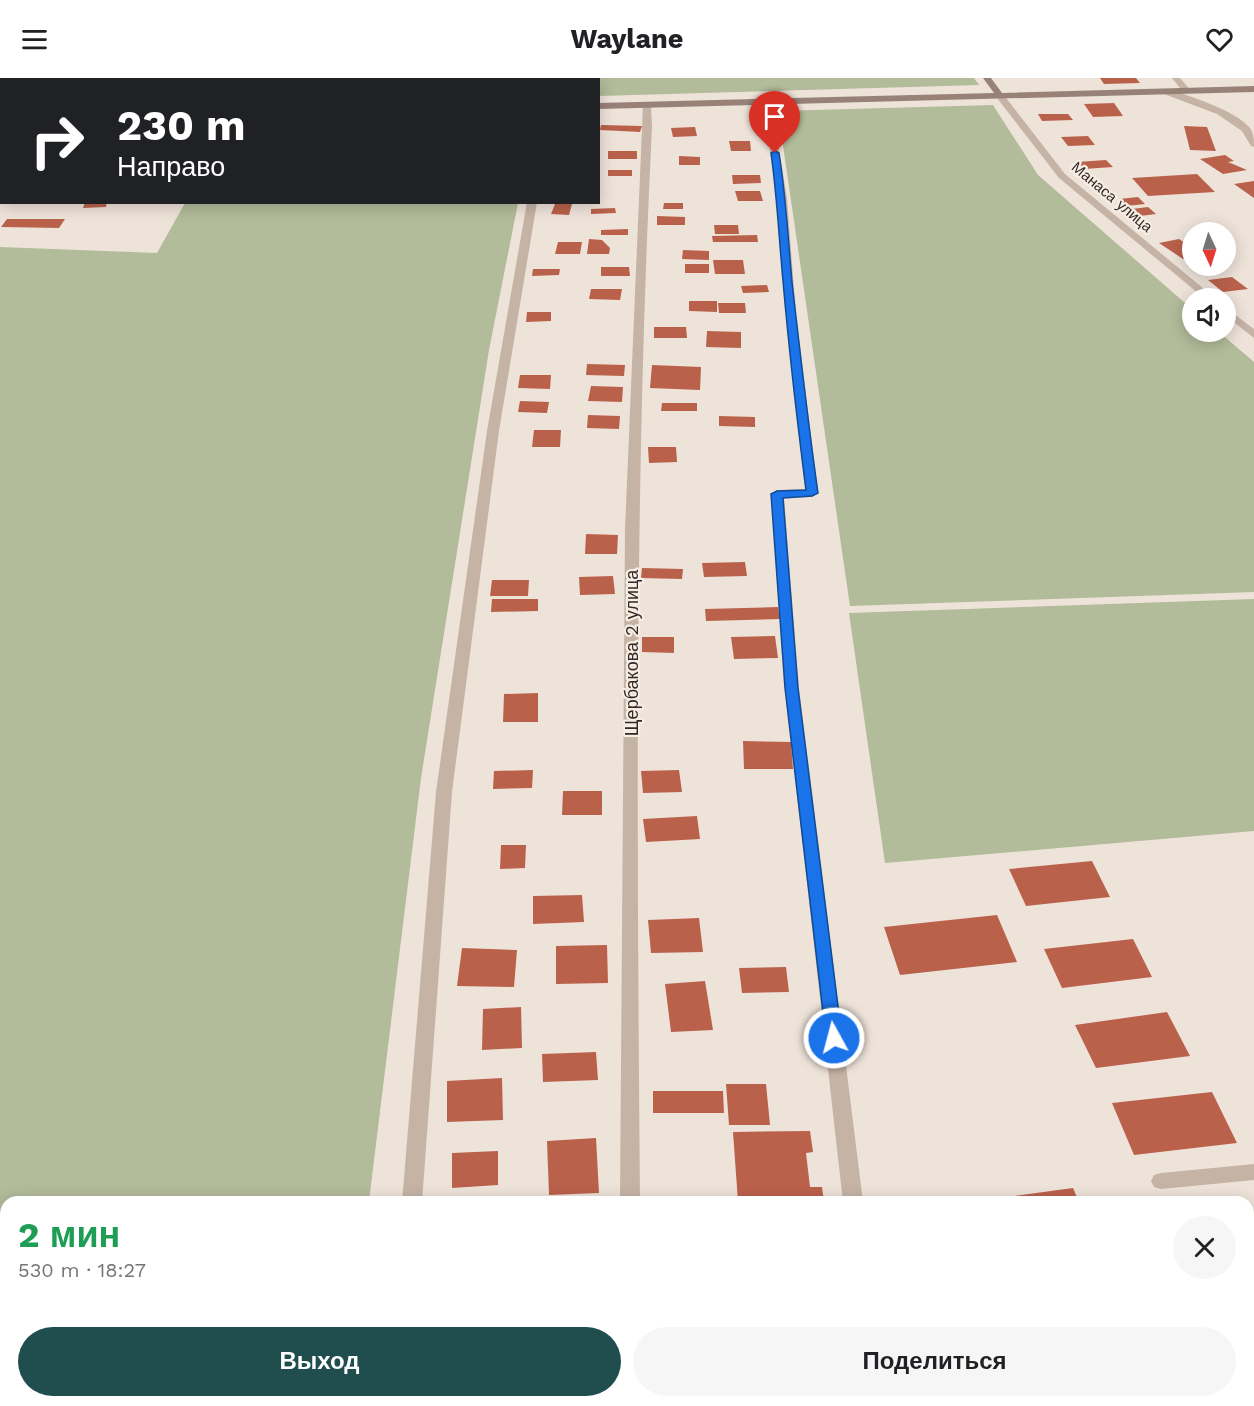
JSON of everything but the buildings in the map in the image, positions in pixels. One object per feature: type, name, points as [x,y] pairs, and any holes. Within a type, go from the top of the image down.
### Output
[{"type":"street","name":"Манаса улица","points":[[987,78],[1062,176],[1198,288]]},
{"type":"street","points":[[1176,78],[1187,91]]},
{"type":"street","points":[[600,106],[1254,89]]},
{"type":"street","points":[[1167,92],[1220,112],[1246,129],[1254,144]]},
{"type":"street","points":[[767,102],[782,198],[790,315],[812,493],[777,494],[791,677],[853,1196]]},
{"type":"street","name":"Щербакова 2 улица","points":[[630,1196],[631,601],[639,262],[648,126],[647,105]]},
{"type":"street","points":[[412,1196],[444,792],[493,431],[532,204]]},
{"type":"street","points":[[1236,320],[1254,335]]},
{"type":"street","points":[[1161,1181],[1254,1172]]},
{"type":"green space","points":[[600,78],[974,78],[979,85],[600,96]]},
{"type":"green space","points":[[993,105],[1038,175],[1182,300],[1182,342],[1231,342],[1254,362],[1254,592],[850,606],[778,111]]},
{"type":"green space","points":[[184,204],[518,204],[489,350],[421,778],[370,1196],[0,1196],[0,247],[157,253]]},
{"type":"green space","points":[[1254,599],[1254,831],[885,863],[849,613]]},
{"type":"route","points":[[775,153],[782,198],[796,366],[812,493],[777,494],[792,688],[834,1038]]}]
